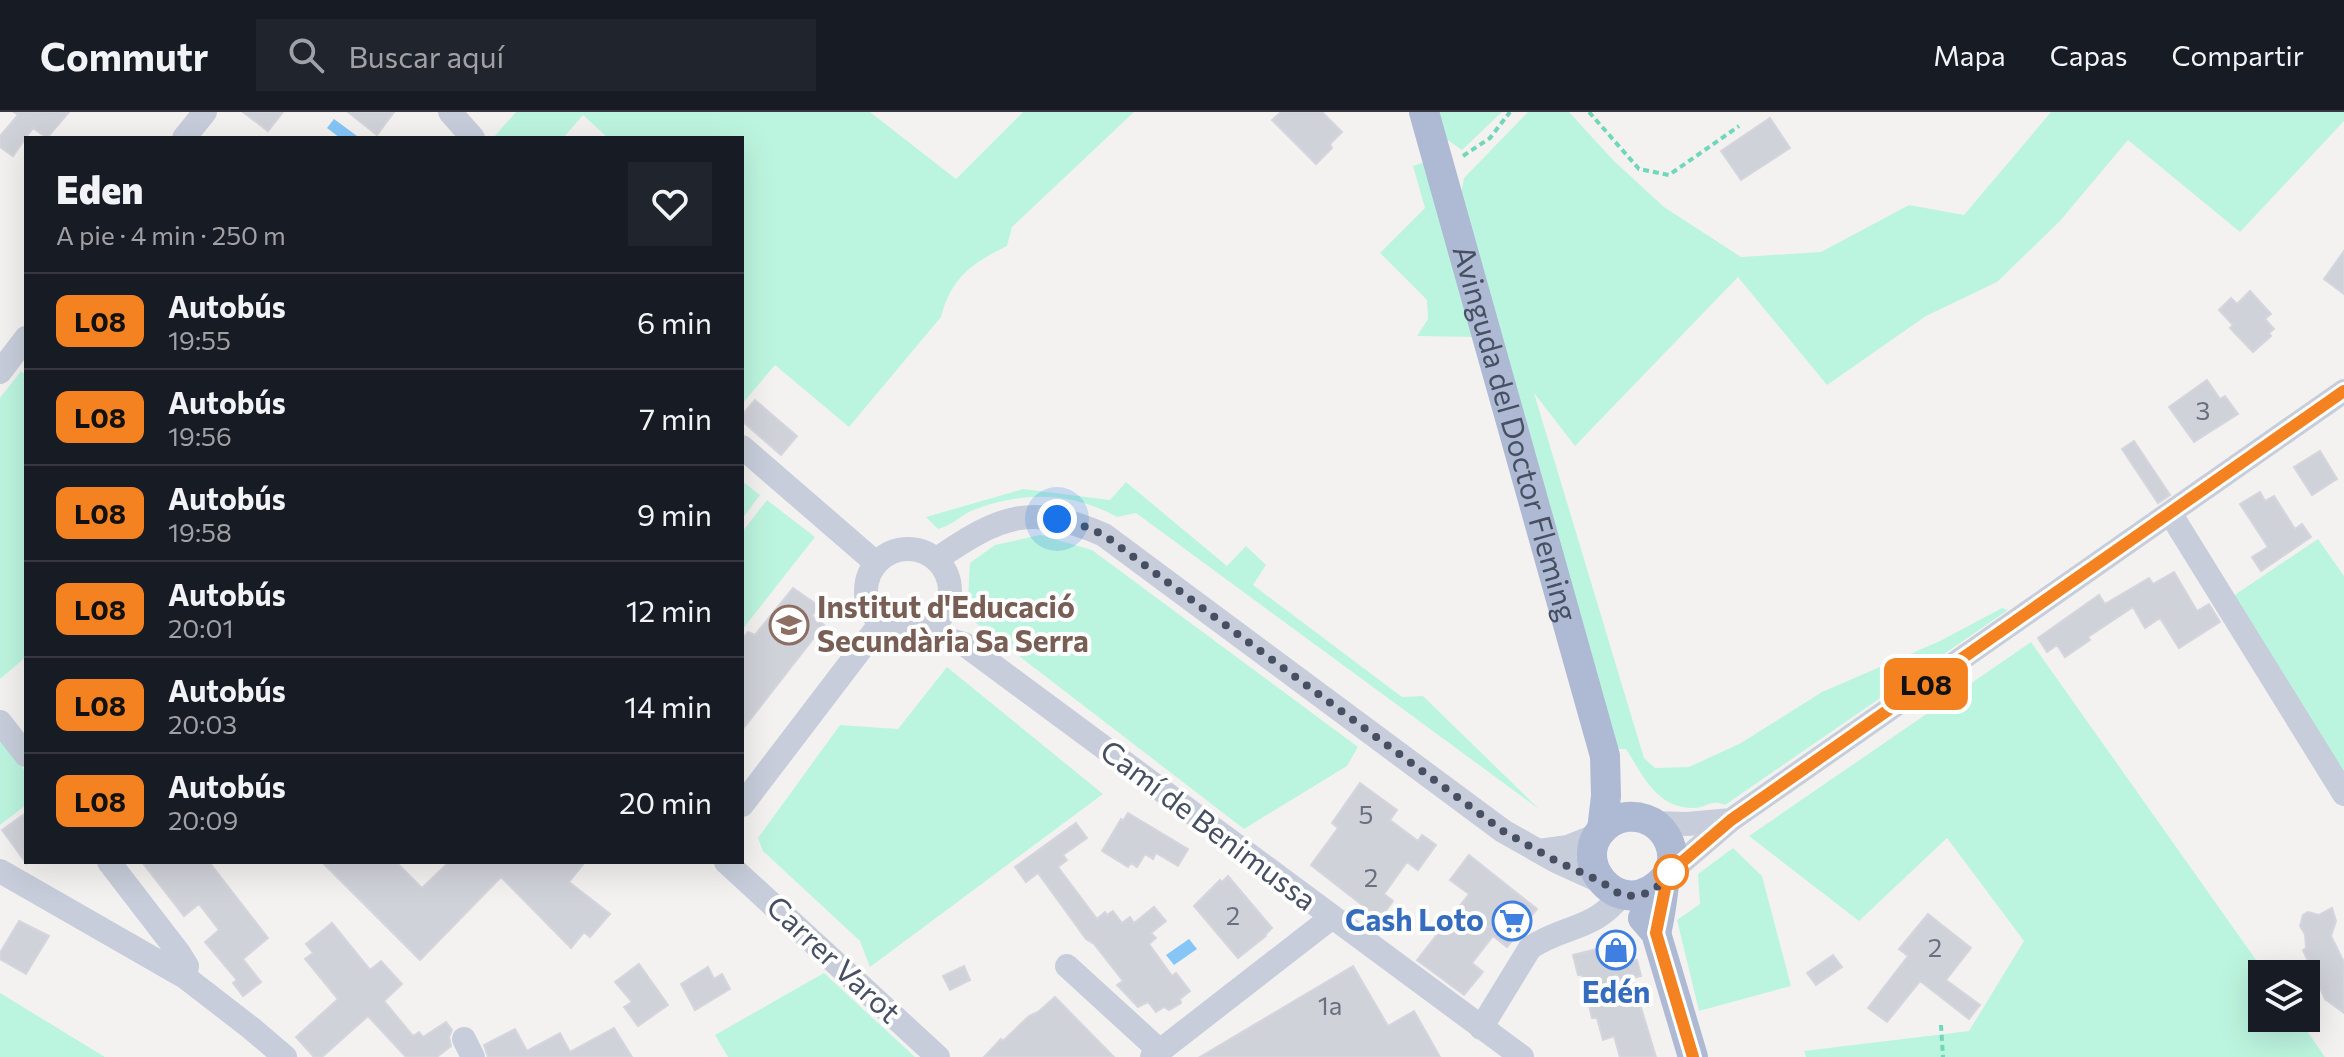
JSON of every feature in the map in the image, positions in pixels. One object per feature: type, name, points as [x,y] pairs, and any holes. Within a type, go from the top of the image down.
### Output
[{"type":"main road","name":"Avinguda del Doctor Fleming","points":[[1424,112],[1605,756],[1606,796],[1600,833]]},
{"type":"main road","name":"Avinguda del Doctor Fleming","points":[[1605,756],[1649,820]]},
{"type":"main road","points":[[1656,933],[1593,863],[1594,844],[1600,833],[1621,818],[1649,820],[1669,840],[1671,863],[1656,933],[1693,1057]]},
{"type":"main road","points":[[1615,890],[1647,893],[1666,876]]},
{"type":"street","points":[[186,136],[205,112]]},
{"type":"street","points":[[450,112],[471,136]]},
{"type":"street","points":[[0,372],[24,341]]},
{"type":"street","points":[[1666,876],[1731,820],[2344,391]]},
{"type":"street","points":[[744,449],[876,563]]},
{"type":"street","points":[[2170,513],[2344,794]]},
{"type":"street","points":[[937,559],[971,536],[1008,519],[1037,515],[1077,523],[1104,535],[1503,831],[1615,890],[1611,909],[1593,922],[1541,940],[1530,948],[1481,1028]]},
{"type":"street","points":[[917,549],[937,559],[948,575],[952,594],[946,612],[934,626],[916,634],[897,633],[880,624],[867,605],[866,583],[876,563],[895,550],[917,549]]},
{"type":"street","points":[[744,802],[880,624]]},
{"type":"street","name":"Camí de Benimussa","points":[[934,626],[940,637],[964,644],[1522,1057]]},
{"type":"street","points":[[0,722],[24,752]]},
{"type":"street","points":[[1649,820],[1687,824],[1731,820]]},
{"type":"street","points":[[1539,851],[1568,847],[1600,833]]},
{"type":"street","points":[[111,864],[179,953],[187,966],[185,977]]},
{"type":"street","name":"Carrer Varot","points":[[729,864],[938,1057]]},
{"type":"street","points":[[0,871],[185,977],[285,1057]]},
{"type":"street","points":[[1067,966],[1156,1054],[1331,918]]},
{"type":"path","points":[[1440,171],[1490,138],[1510,112]]},
{"type":"path","points":[[1589,112],[1639,169],[1669,175],[1739,126]]},
{"type":"path","points":[[1941,1025],[1943,1057]]},
{"type":"green space","points":[[516,112],[870,112],[956,179],[1023,112],[1134,112],[1012,227],[1007,246],[965,273],[945,303],[941,317],[849,427],[775,365],[744,402],[744,136],[606,136],[583,115],[565,136],[495,136]]},
{"type":"green space","points":[[1438,112],[1502,112],[1462,150],[1446,139]]},
{"type":"green space","points":[[1528,112],[1569,112],[1614,161],[1664,207],[1741,257],[1821,252],[1909,205],[1964,215],[2051,112],[2344,112],[2344,121],[2240,232],[2128,140],[2060,221],[1997,282],[1926,316],[1827,385],[1738,277],[1575,446],[1534,393],[1644,758],[1655,768],[1689,767],[1741,743],[1822,692],[1940,641],[2002,608],[2008,610],[1725,805],[1712,803],[1695,808],[1682,807],[1661,797],[1652,789],[1626,749],[1616,749],[1460,199],[1464,178]]},
{"type":"green space","points":[[1425,162],[1476,337],[1417,336],[1428,319],[1427,300],[1380,253],[1425,208],[1413,166]]},
{"type":"green space","points":[[21,371],[24,373],[24,659],[0,679],[0,398]]},
{"type":"green space","points":[[1126,482],[1227,566],[1246,546],[1266,565],[1253,585],[1402,697],[1423,696],[1539,809],[1136,513],[1117,517],[1100,508],[1064,498],[1027,497],[989,504],[938,529],[926,517],[1023,489],[1110,500]]},
{"type":"green space","points":[[744,483],[760,495],[744,516]]},
{"type":"green space","points":[[767,500],[815,537],[744,627],[744,529]]},
{"type":"green space","points":[[1040,535],[1092,550],[1358,747],[1347,766],[1244,829],[967,616],[970,563],[995,545]]},
{"type":"green space","points":[[2318,539],[2344,576],[2344,775],[2233,596]]},
{"type":"green space","points":[[2031,642],[2256,960],[2248,960],[2248,1032],[2308,1032],[2325,1057],[1806,1057],[1804,1051],[1969,1031],[2024,941],[1947,838],[1859,921],[1749,836]]},
{"type":"green space","points":[[947,667],[1103,794],[870,967],[860,941],[763,851],[758,838],[840,725],[898,729]]},
{"type":"green space","points":[[0,739],[24,769],[24,807],[0,825]]},
{"type":"green space","points":[[1733,848],[1762,876],[1791,986],[1699,1011],[1677,920],[1700,904],[1698,874]]},
{"type":"green space","points":[[824,973],[915,1057],[728,1057],[715,1035]]},
{"type":"green space","points":[[0,993],[105,1057],[0,1057]]},
{"type":"water","points":[[334,119],[357,136],[337,136],[327,128]]},
{"type":"water","points":[[1189,939],[1197,949],[1174,965],[1166,955]]},
{"type":"building","points":[[14,112],[69,112],[49,136],[33,128],[24,136],[13,156],[0,147],[0,136],[18,115]]},
{"type":"building","points":[[243,112],[283,112],[268,131]]},
{"type":"building","points":[[348,112],[394,112],[377,135]]},
{"type":"building","points":[[1281,112],[1322,112],[1342,132],[1316,164],[1272,120]]},
{"type":"building","points":[[1770,118],[1790,148],[1741,180],[1721,151]]},
{"type":"building","points":[[2344,251],[2344,294],[2324,279]]},
{"type":"building","points":[[2250,291],[2271,314],[2265,319],[2274,329],[2269,333],[2271,336],[2253,352],[2230,328],[2233,325],[2219,310],[2231,298],[2237,304]]},
{"type":"building","points":[[2207,380],[2220,399],[2225,396],[2238,414],[2194,442],[2169,407]]},
{"type":"building","points":[[755,400],[797,436],[781,455],[744,423],[744,413]]},
{"type":"building","points":[[2134,441],[2170,495],[2158,503],[2122,449]]},
{"type":"building","points":[[2320,451],[2337,479],[2312,495],[2294,467]]},
{"type":"building","points":[[2260,492],[2265,501],[2274,496],[2295,529],[2302,524],[2311,537],[2261,571],[2252,557],[2268,547],[2240,504]]},
{"type":"building","points":[[2174,572],[2197,611],[2209,604],[2220,622],[2179,648],[2160,618],[2145,628],[2133,607],[2088,637],[2090,640],[2065,657],[2057,645],[2047,652],[2038,638],[2099,595],[2105,604],[2149,578],[2153,584]]},
{"type":"building","points":[[793,588],[819,606],[812,616],[824,625],[744,727],[744,637],[748,632],[755,635]]},
{"type":"building","points":[[1360,783],[1397,810],[1390,820],[1418,841],[1422,835],[1436,845],[1418,870],[1407,862],[1384,894],[1393,901],[1380,919],[1311,865],[1338,828],[1332,823]]},
{"type":"building","points":[[1128,813],[1188,849],[1178,866],[1156,853],[1153,859],[1145,854],[1137,867],[1131,863],[1128,867],[1102,851]]},
{"type":"building","points":[[24,814],[24,860],[2,830]]},
{"type":"building","points":[[1076,823],[1087,838],[1063,855],[1067,860],[1058,867],[1097,919],[1105,912],[1107,915],[1113,911],[1122,923],[1130,917],[1134,923],[1154,907],[1166,921],[1151,933],[1156,938],[1149,944],[1172,976],[1176,973],[1190,991],[1180,999],[1181,1003],[1169,1010],[1164,1007],[1156,1012],[1148,1002],[1138,1007],[1117,985],[1123,981],[1094,944],[1086,939],[1038,873],[1026,882],[1015,867]]},
{"type":"building","points":[[1469,855],[1537,909],[1507,947],[1493,936],[1472,963],[1483,972],[1464,995],[1417,960],[1469,894],[1450,880]]},
{"type":"building","points":[[144,864],[211,864],[268,938],[243,959],[261,982],[243,996],[233,983],[237,980],[205,942],[219,930],[199,904],[184,916]]},
{"type":"building","points":[[324,864],[398,864],[422,888],[447,864],[583,864],[569,882],[610,914],[590,937],[584,932],[571,948],[501,877],[420,960]]},
{"type":"building","points":[[1228,876],[1272,928],[1238,958],[1194,906]]},
{"type":"building","points":[[2332,908],[2336,921],[2331,936],[2344,962],[2344,1013],[2325,999],[2320,988],[2320,960],[2307,960],[2303,950],[2306,948],[2305,934],[2300,926],[2303,915],[2308,912],[2319,915]]},
{"type":"building","points":[[1928,914],[1971,948],[1946,980],[1980,1005],[1969,1019],[1920,981],[1887,1022],[1868,1008],[1908,956],[1899,949]]},
{"type":"building","points":[[19,921],[49,936],[26,974],[0,959],[0,953]]},
{"type":"building","points":[[332,923],[370,970],[381,961],[402,984],[384,1001],[413,1036],[419,1032],[423,1037],[446,1022],[452,1030],[449,1037],[451,1046],[437,1057],[406,1057],[368,1016],[322,1057],[314,1057],[296,1037],[338,999],[305,959],[313,953],[306,944]]},
{"type":"building","points":[[1628,941],[1641,976],[1632,978],[1656,1057],[1620,1057],[1614,1036],[1603,1040],[1597,1018],[1592,1018],[1582,975],[1578,975],[1573,955]]},
{"type":"building","points":[[1833,955],[1842,967],[1816,985],[1807,973]]},
{"type":"building","points":[[639,964],[668,1005],[638,1026],[624,1007],[632,1002],[615,982]]},
{"type":"building","points":[[964,966],[970,980],[950,990],[943,976]]},
{"type":"building","points":[[1353,966],[1388,1026],[1414,1011],[1440,1057],[1200,1057]]},
{"type":"building","points":[[708,967],[714,979],[722,974],[730,989],[695,1010],[681,984]]},
{"type":"building","points":[[1055,997],[1114,1057],[984,1057],[1001,1039],[1003,1041]]},
{"type":"building","points":[[614,1028],[632,1057],[488,1057],[484,1045],[515,1029],[527,1051],[560,1033],[570,1052]]},
{"type":"bus line","name":"L08","points":[[1693,1057],[1656,933],[1668,874],[1731,820],[2344,391]]},
{"type":"place","name":"Institut d'Educació Secundària Sa Serra","points":[[789,625]]},
{"type":"place","name":"Cash Loto","points":[[1512,921]]},
{"type":"place","name":"Edén","points":[[1616,950]]},
{"type":"route","points":[[1057,519],[1077,523],[1104,535],[1503,831],[1621,895],[1647,893],[1671,872]]}]
